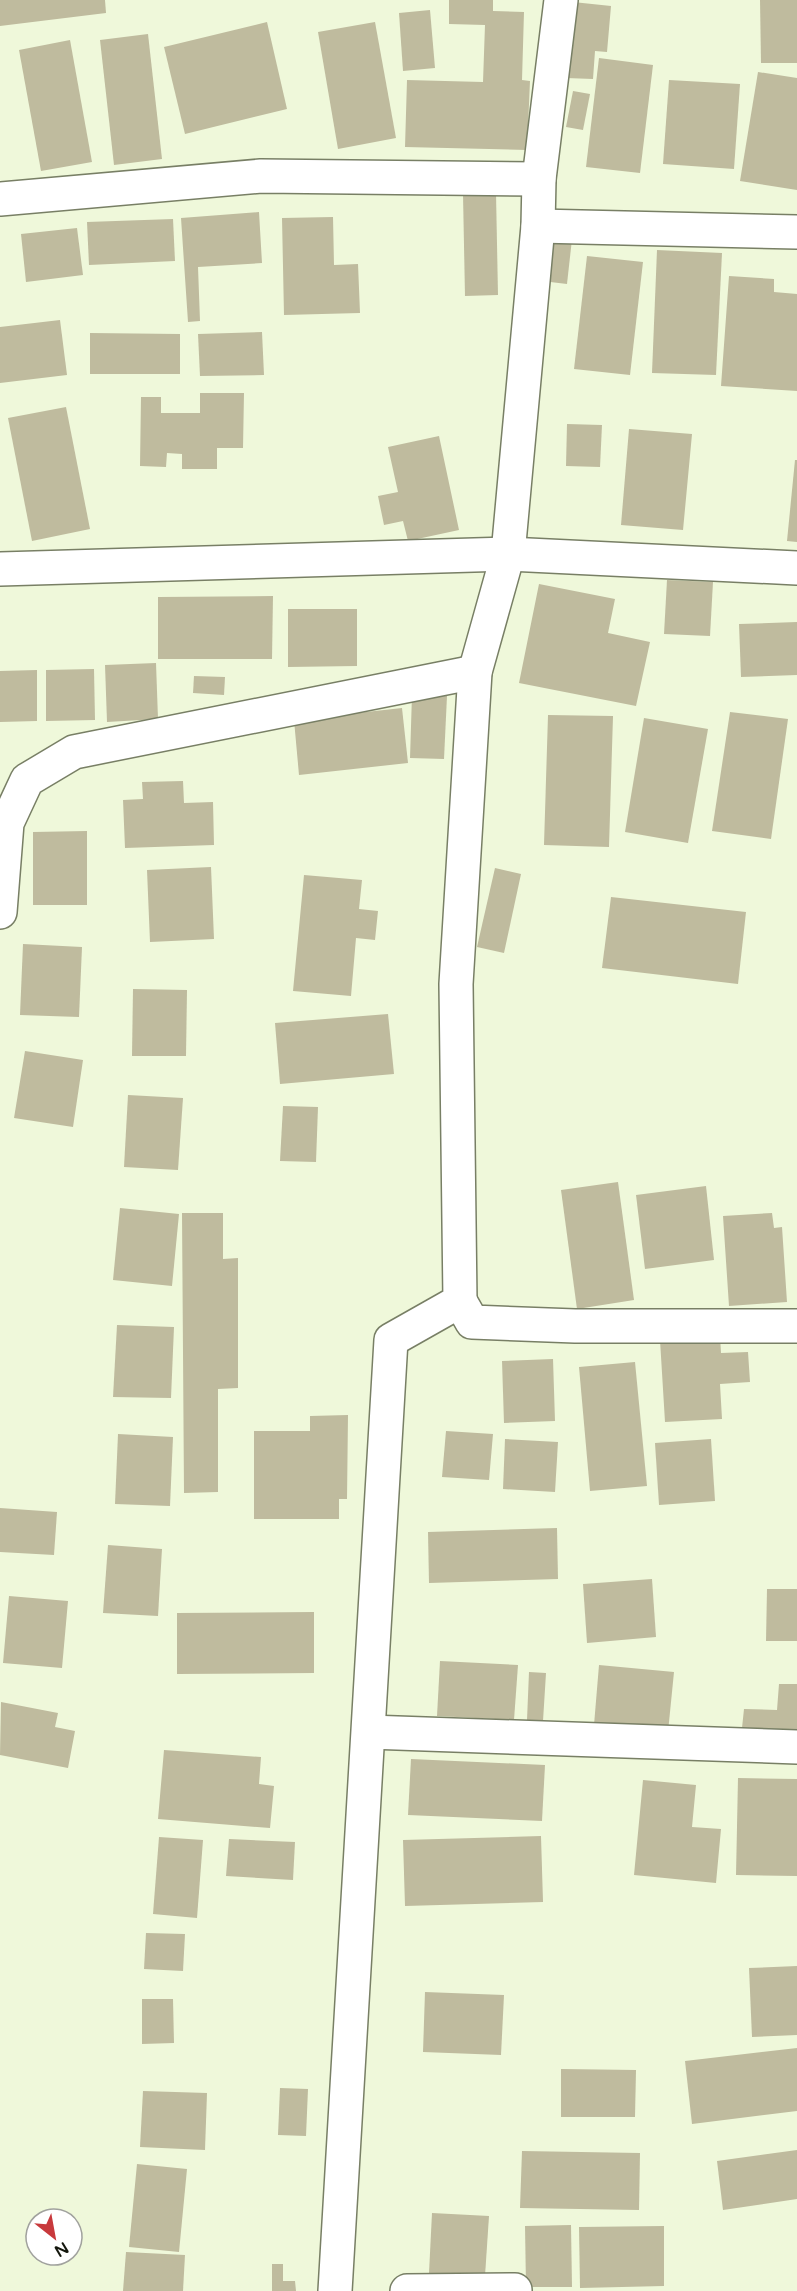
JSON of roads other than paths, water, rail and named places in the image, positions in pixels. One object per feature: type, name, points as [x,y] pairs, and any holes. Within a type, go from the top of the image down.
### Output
[{"type":"street","points":[[561,0],[539,180],[538,226],[508,554],[475,672],[456,984],[460,1301],[472,1322],[576,1326],[797,1326]]},
{"type":"street","points":[[0,199],[261,176],[539,180]]},
{"type":"street","points":[[538,226],[797,232]]},
{"type":"street","points":[[0,569],[508,554],[797,568]]},
{"type":"street","points":[[0,912],[7,823],[27,780],[74,752],[475,672]]},
{"type":"street","points":[[335,2291],[391,1340],[460,1301]]},
{"type":"street","points":[[369,1732],[797,1747]]},
{"type":"street","points":[[407,2291],[515,2290]]}]
